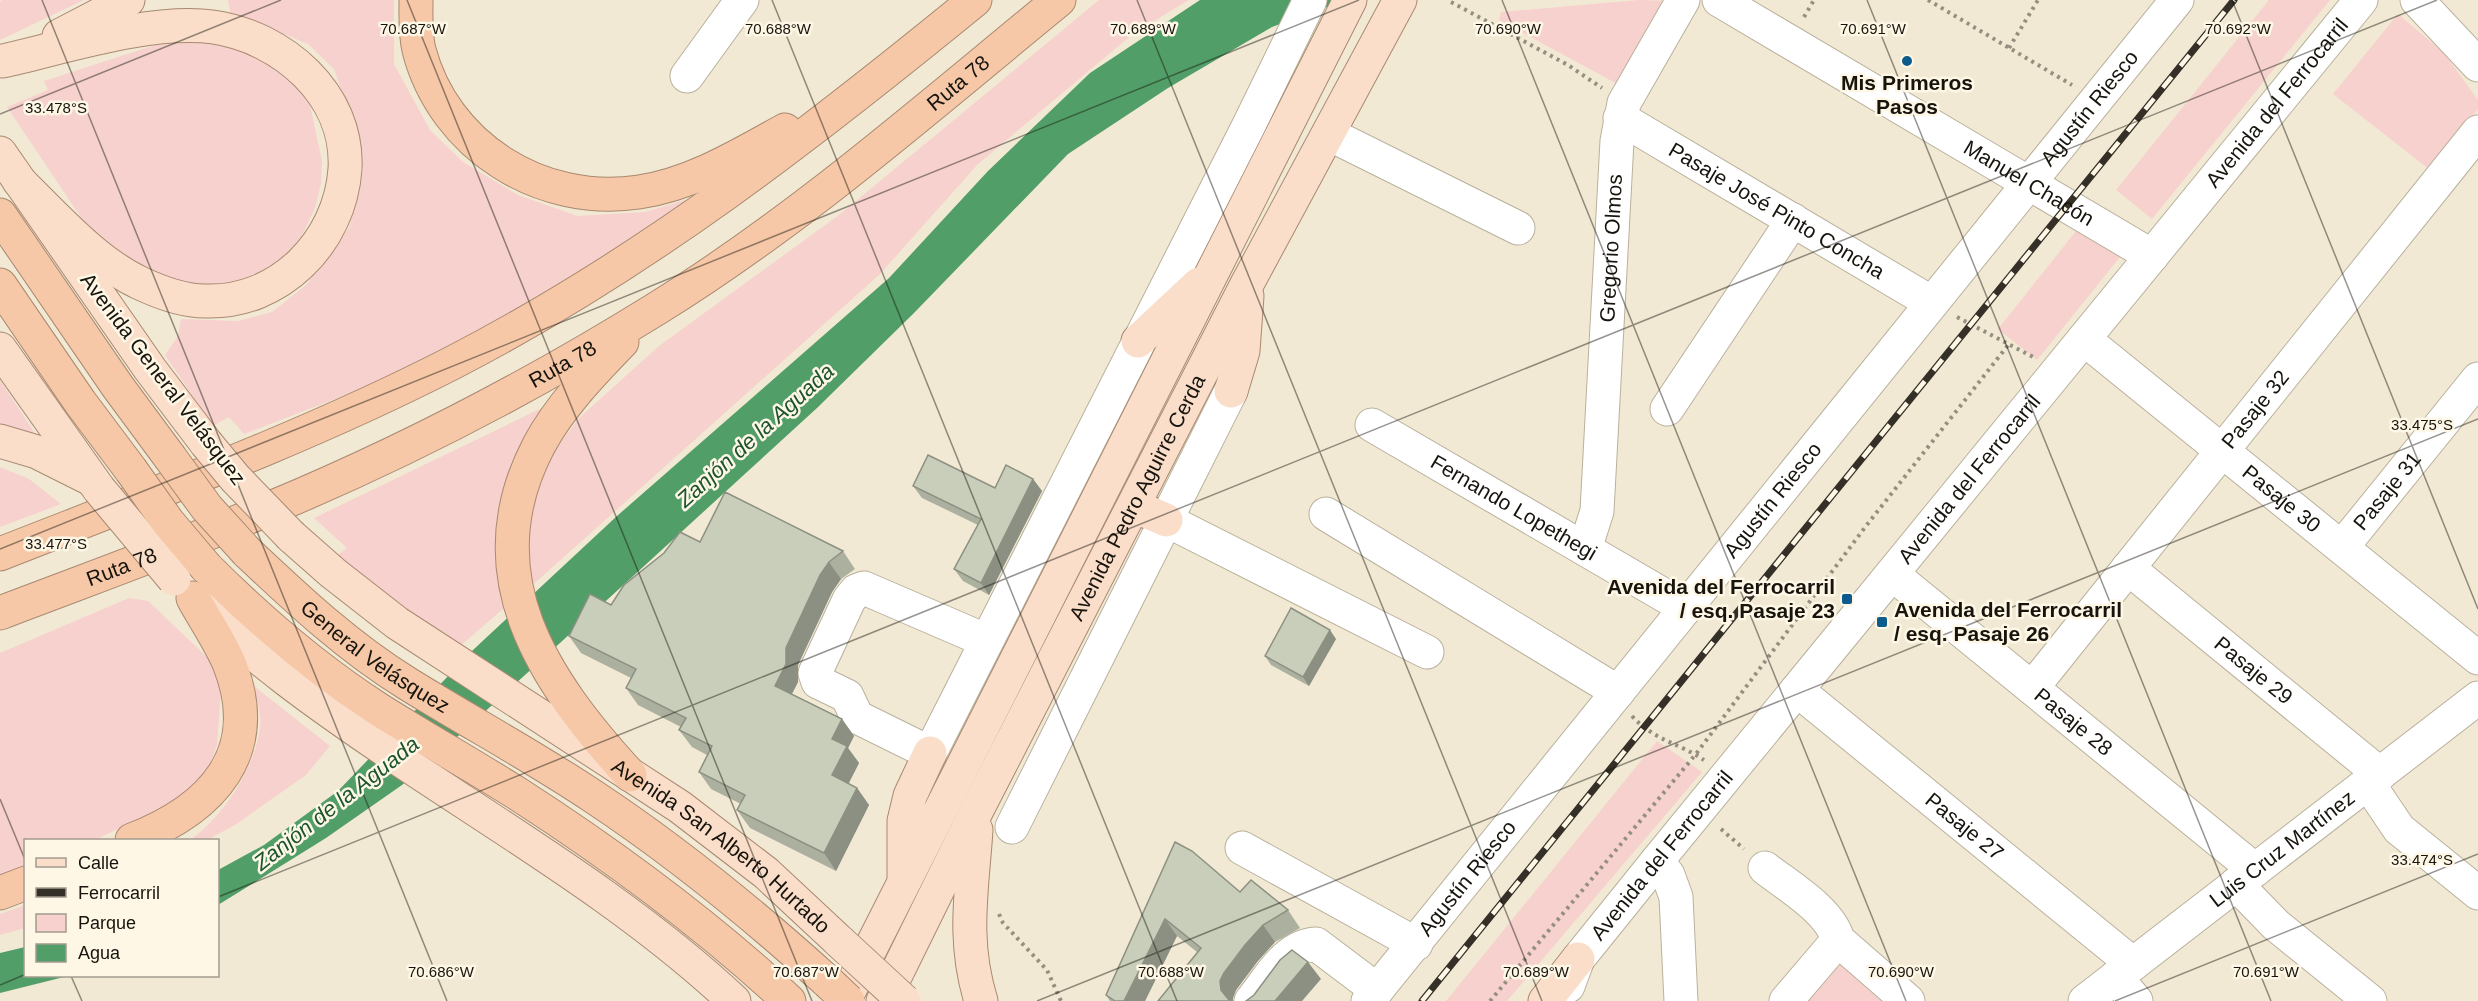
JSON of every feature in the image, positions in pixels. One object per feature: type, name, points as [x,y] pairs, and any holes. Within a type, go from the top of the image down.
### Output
[{"type":"highway","points":[[416,0],[419,48],[427,74],[449,115],[471,139],[501,163],[534,182],[558,188],[588,193],[638,192],[686,180],[726,162],[878,79]]},
{"type":"highway","points":[[0,554],[311,430],[465,356],[582,290],[655,243],[768,164],[975,0]]},
{"type":"highway","name":"Ruta 78","points":[[0,613],[199,537],[334,480],[488,405],[658,308],[795,214],[1059,0]]},
{"type":"highway","name":"General Velásquez","points":[[0,215],[118,387],[207,508],[247,552],[324,624],[407,683],[593,796],[681,858],[748,911],[840,995]]},
{"type":"highway","name":"General Velásquez","points":[[0,285],[80,402],[168,522],[206,567],[230,591],[292,645],[365,718],[468,762],[580,836],[678,906],[789,1001]]},
{"type":"highway","points":[[630,775],[588,728],[548,670],[533,641],[518,601],[513,576],[514,524],[519,496],[531,461],[554,420],[605,359],[658,308]]},
{"type":"highway","points":[[134,839],[170,823],[204,800],[224,776],[237,746],[240,712],[232,673],[221,646],[183,589]]},
{"type":"highway","points":[[0,893],[24,884]]},
{"type":"main road","points":[[2,62],[128,0]]},
{"type":"main road","name":"Avenida Pedro Aguirre Cerda","points":[[883,1001],[977,810],[1248,284],[1401,0]]},
{"type":"main road","name":"Avenida Pedro Aguirre Cerda","points":[[840,995],[904,882],[1347,5]]},
{"type":"main road","points":[[2,62],[93,40],[156,29],[212,27],[237,32],[282,52],[300,66],[315,82],[328,102],[339,125],[344,146],[345,170],[334,215],[312,254],[280,281],[233,300],[204,302],[183,298],[137,282],[112,266],[86,244],[19,181]]},
{"type":"main road","name":"Avenida General Velásquez","points":[[0,153],[150,369],[235,478],[291,536],[363,597],[444,654],[527,706]]},
{"type":"main road","points":[[1138,341],[1216,268]]},
{"type":"main road","points":[[1231,391],[1243,351],[1248,284]]},
{"type":"main road","points":[[0,349],[95,484],[183,589],[220,626],[261,659],[365,718],[434,783],[602,894],[644,925],[734,1001]]},
{"type":"main road","points":[[0,441],[37,452],[95,484]]},
{"type":"main road","points":[[1134,506],[1166,520]]},
{"type":"main road","name":"Avenida San Alberto Hurtado","points":[[527,706],[680,807],[766,873],[904,1001]]},
{"type":"main road","points":[[904,882],[904,820],[910,796],[930,753]]},
{"type":"main road","points":[[977,810],[969,920],[971,959],[981,1001]]},
{"type":"main road","points":[[1545,1001],[1578,959]]},
{"type":"street","points":[[687,76],[742,0]]},
{"type":"street","points":[[987,641],[864,588],[856,591],[849,600],[815,673],[818,682],[847,696],[857,717],[930,753],[987,641],[1310,0]]},
{"type":"street","name":"Gregorio Olmos","points":[[1585,549],[1597,511],[1617,141],[1622,111],[1683,0]]},
{"type":"street","name":"Manuel Chacón","points":[[1719,0],[2152,256]]},
{"type":"street","name":"Agustín Riesco","points":[[1373,995],[2177,0]]},
{"type":"street","name":"Avenida del Ferrocarril","points":[[1578,959],[2361,0]]},
{"type":"street","points":[[2417,0],[2478,65]]},
{"type":"street","name":"Pasaje José Pinto Concha","points":[[1622,111],[1792,220],[1932,303]]},
{"type":"street","name":"Pasaje 32","points":[[2032,688],[2478,132]]},
{"type":"street","points":[[1329,134],[1518,228]]},
{"type":"street","points":[[1667,409],[1792,220]]},
{"type":"street","name":"Pasaje 30","points":[[2084,339],[2342,547],[2473,644]]},
{"type":"street","name":"Pasaje 31","points":[[2342,547],[2478,380]]},
{"type":"street","name":"Avenida Pedro Aguirre Cerda","points":[[1012,827],[1231,391]]},
{"type":"street","name":"Fernando Lopethegi","points":[[1372,425],[1686,608]]},
{"type":"street","points":[[1326,514],[1618,692]]},
{"type":"street","points":[[1166,520],[1427,652]]},
{"type":"street","name":"Pasaje 29","points":[[2128,568],[2374,778],[2399,828],[2478,893]]},
{"type":"street","name":"Pasaje 28","points":[[1892,574],[2032,688],[2246,877],[2276,926],[2370,1001]]},
{"type":"street","name":"Pasaje 27","points":[[1797,690],[2128,981]]},
{"type":"street","name":"Luis Cruz Martínez","points":[[2085,1001],[2128,981],[2246,877],[2478,698]]},
{"type":"street","points":[[1242,848],[1416,944]]},
{"type":"street","points":[[1657,861],[1668,876],[1676,897],[1681,1001]]},
{"type":"street","points":[[1765,868],[1825,915],[1834,927],[1838,940],[1908,1001]]},
{"type":"street","points":[[1786,1001],[1838,940]]},
{"type":"street","points":[[1251,1001],[1288,955],[1305,945],[1316,944],[1373,995]]},
{"type":"street","points":[[1563,1001],[1578,959]]},
{"type":"path","points":[[2009,48],[2038,0]]},
{"type":"path","points":[[1931,1],[2097,99]]},
{"type":"path","points":[[1451,2],[1568,64],[1622,111]]},
{"type":"path","points":[[1932,303],[2058,371]]},
{"type":"path","points":[[1490,1001],[1696,754],[1866,526],[2009,344]]},
{"type":"path","points":[[1618,692],[1631,714],[1654,736],[1696,754],[1727,774]]},
{"type":"path","points":[[1699,809],[1765,868]]},
{"type":"path","points":[[996,907],[1004,923],[1047,970],[1061,1001]]},
{"type":"green space","points":[[2,0],[84,0],[0,40],[0,2]]},
{"type":"green space","points":[[228,0],[394,0],[394,64],[430,130],[463,162],[518,195],[578,216],[645,212],[702,195],[562,288],[377,383],[244,434],[229,417],[213,426],[165,355],[178,336],[181,319],[238,321],[272,312],[306,285],[349,228],[363,170],[350,116],[334,69],[308,44],[231,16]]},
{"type":"green space","points":[[1099,0],[1189,0],[1134,33],[978,164],[880,274],[527,590],[524,518],[539,472],[579,418],[659,346],[839,215]]},
{"type":"green space","points":[[1639,0],[1678,1],[1621,86],[1499,20],[1501,12]]},
{"type":"green space","points":[[2269,0],[2330,0],[2152,219],[2116,190]]},
{"type":"green space","points":[[2398,14],[2444,53],[2478,100],[2478,109],[2430,170],[2333,94]]},
{"type":"green space","points":[[211,41],[265,57],[300,88],[310,105],[322,161],[321,184],[315,208],[303,233],[291,250],[269,268],[223,290],[156,281],[98,239],[7,107],[48,90],[44,81],[155,45]]},
{"type":"green space","points":[[2080,226],[2120,257],[2037,360],[1998,329]]},
{"type":"green space","points":[[0,380],[40,441],[0,429]]},
{"type":"green space","points":[[546,406],[500,561],[504,608],[459,647],[413,616],[336,556],[347,548],[314,518]]},
{"type":"green space","points":[[0,467],[29,479],[61,504],[0,527]]},
{"type":"green space","points":[[129,598],[148,601],[209,659],[221,691],[217,746],[200,789],[97,839],[24,839],[24,868],[0,878],[0,653]]},
{"type":"green space","points":[[254,686],[330,746],[306,775],[235,825],[209,839],[191,839],[214,819],[244,775],[257,743],[260,712]]},
{"type":"green space","points":[[1657,741],[1702,772],[1507,1001],[1446,1001]]},
{"type":"green space","points":[[24,905],[24,928],[0,935],[0,914]]},
{"type":"green space","points":[[1838,948],[1901,1001],[1792,1001]]},
{"type":"water","name":"Zanjón de la Aguada","points":[[1200,0],[1346,0],[1272,27],[1168,88],[1068,154],[913,314],[817,408],[456,738],[402,785],[326,838],[219,904],[219,869],[264,845],[338,791],[473,650],[617,516],[889,278],[988,171],[1090,73]]},
{"type":"water","points":[[24,947],[24,977],[64,977],[0,993],[0,953]]},
{"type":"building","points":[[928,455],[995,488],[1006,465],[1033,479],[981,583],[954,569],[981,519],[913,486]]},
{"type":"building","points":[[725,492],[843,551],[829,562],[820,575],[786,648],[786,664],[775,686],[842,719],[832,739],[847,746],[832,775],[857,788],[824,853],[737,810],[745,795],[699,772],[712,746],[679,730],[686,718],[626,688],[636,669],[569,636],[590,594],[611,605],[624,585],[664,553],[680,532],[700,542]]},
{"type":"building","points":[[1291,608],[1330,630],[1303,677],[1265,656]]},
{"type":"building","points":[[1175,842],[1192,851],[1240,892],[1251,880],[1288,910],[1263,925],[1224,973],[1220,981],[1221,990],[1228,999],[1233,1001],[1158,1001],[1201,948],[1165,919],[1124,1001],[1115,1001],[1106,995]]},
{"type":"building","points":[[1292,950],[1308,962],[1275,1001],[1246,1001],[1254,995],[1280,960]]},
{"type":"railway","points":[[1422,1001],[2234,0]]},
{"type":"place","name":"Mis Primeros Pasos","points":[[1907,61]]},
{"type":"place","name":"Avenida del Ferrocarril / esq. Pasaje 23","points":[[1847,599]]},
{"type":"place","name":"Avenida del Ferrocarril / esq. Pasaje 26","points":[[1882,622]]}]
